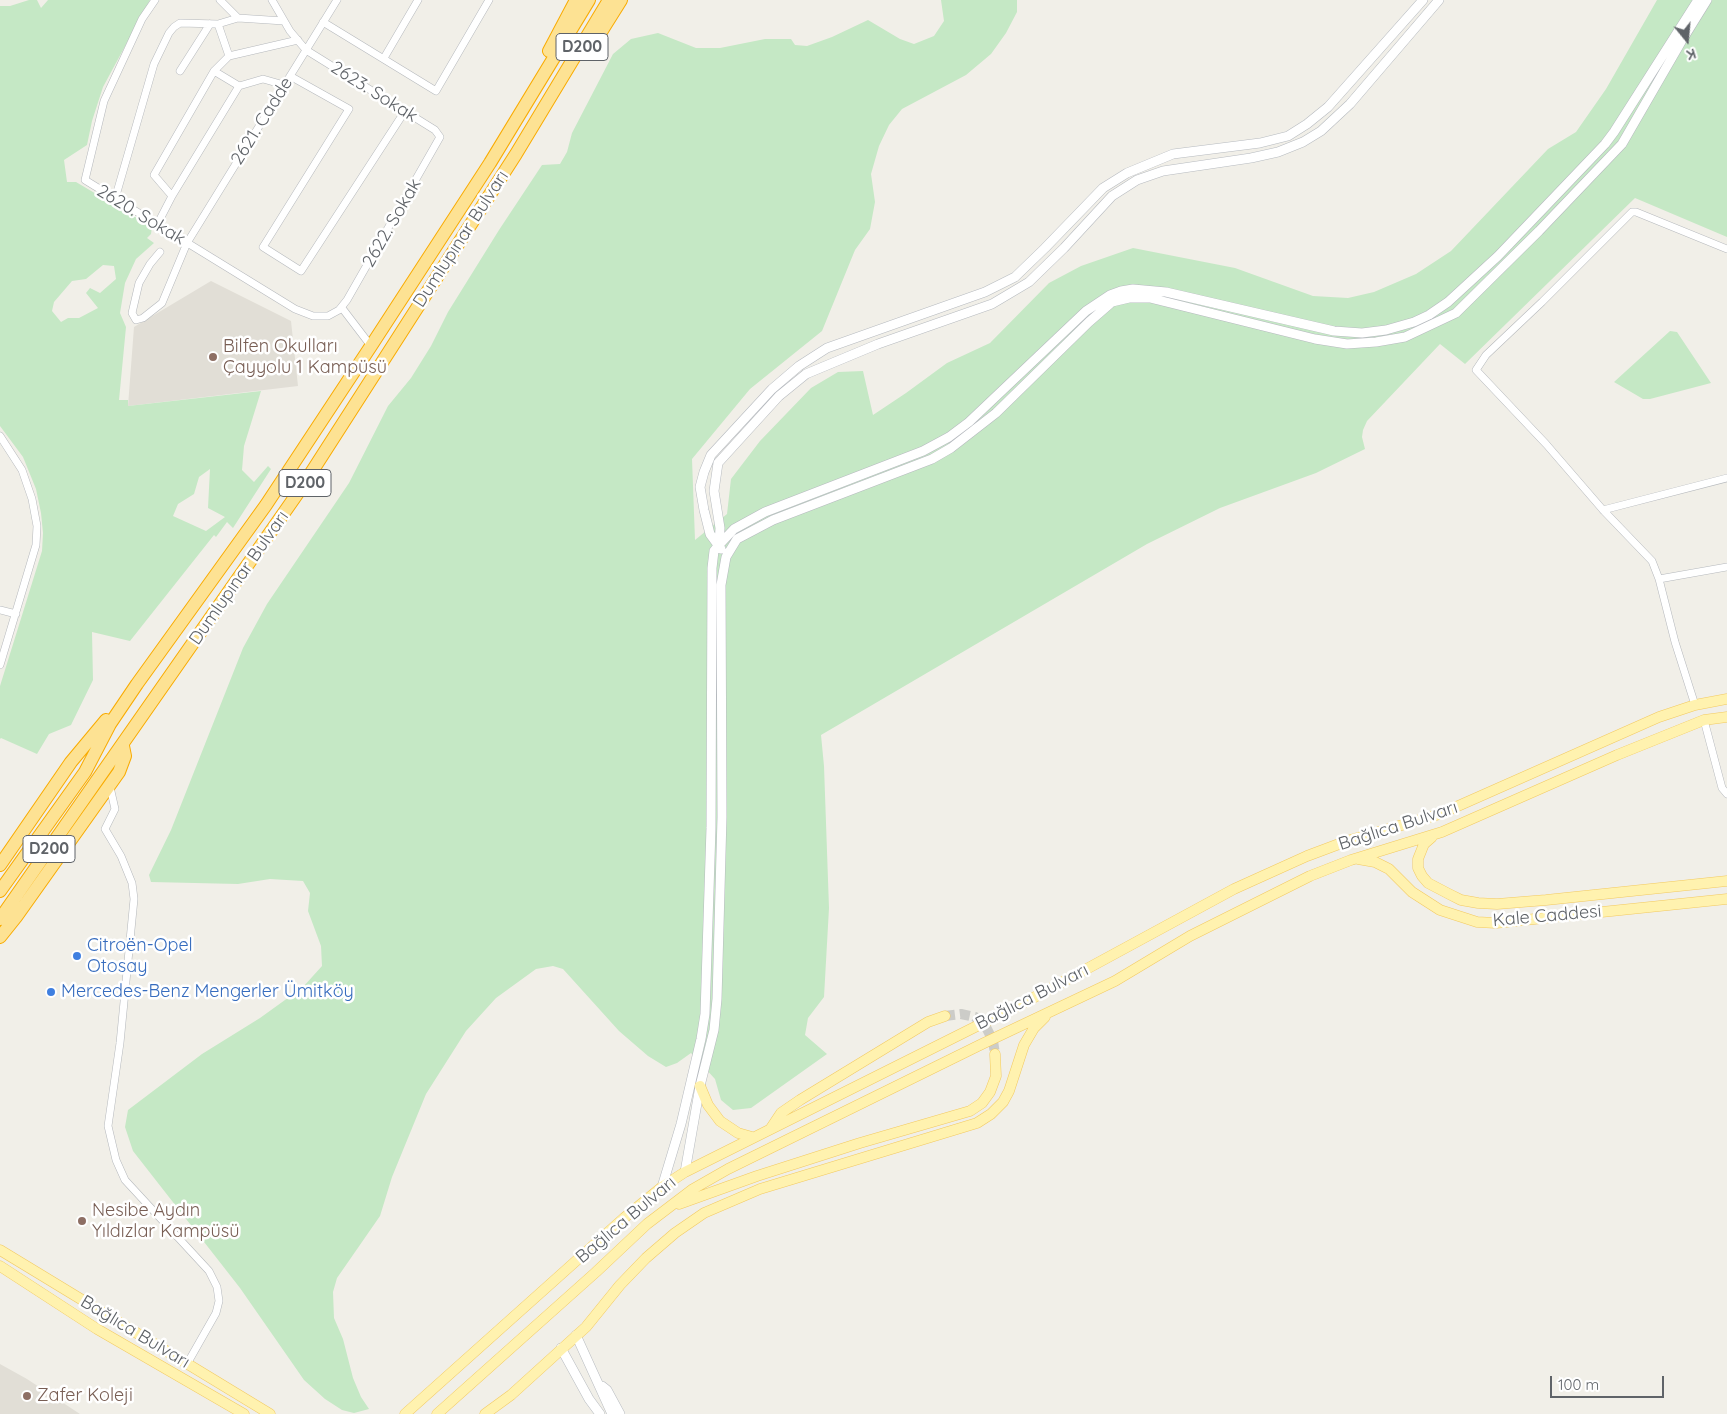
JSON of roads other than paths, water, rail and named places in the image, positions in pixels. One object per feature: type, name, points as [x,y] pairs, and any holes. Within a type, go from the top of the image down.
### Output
[{"type":"highway","points":[[539,84],[543,62],[576,0]]},
{"type":"highway","name":"Dumlupınar Bulvarı","points":[[0,891],[85,772],[110,724],[137,684],[266,505],[463,206],[589,0]]},
{"type":"highway","name":"Dumlupınar Bulvarı","points":[[0,919],[302,488],[479,213],[554,93],[609,0]]},
{"type":"highway","points":[[554,93],[572,75],[621,0]]},
{"type":"highway","points":[[0,865],[71,762],[137,684]]},
{"type":"highway","points":[[0,937],[120,772],[125,756],[123,746]]},
{"type":"main road","name":"Bağlıca Bulvarı","points":[[405,1414],[616,1224],[662,1186],[685,1172],[1033,998],[1234,889],[1278,869],[1347,840],[1421,820],[1461,806],[1659,717],[1695,705],[1727,699]]},
{"type":"main road","name":"Bağlıca Bulvarı","points":[[437,1414],[647,1224],[693,1189],[728,1169],[1115,981],[1190,936],[1310,876],[1355,859],[1442,832],[1617,755],[1704,720],[1727,717]]},
{"type":"main road","name":"Kale Caddesi","points":[[1442,832],[1428,840],[1422,849],[1418,859],[1420,872],[1428,883],[1461,900],[1478,903],[1497,904],[1727,881]]},
{"type":"main road","name":"Kale Caddesi","points":[[1355,859],[1375,862],[1389,869],[1412,892],[1440,910],[1477,922],[1496,923],[1727,899]]},
{"type":"main road","points":[[485,1414],[511,1395],[586,1327],[632,1271],[660,1245],[704,1213],[760,1189],[977,1123],[985,1118],[998,1108],[1009,1091],[1020,1053],[1029,1036],[1041,1021],[1056,1009]]},
{"type":"main road","points":[[771,1128],[781,1113],[800,1100],[928,1022],[945,1016]]},
{"type":"main road","points":[[667,1209],[757,1176],[860,1142],[970,1111],[982,1103],[990,1092],[996,1076],[995,1054]]},
{"type":"main road","points":[[700,1086],[708,1105],[720,1121],[738,1132],[752,1137]]},
{"type":"main road","points":[[731,1200],[757,1176]]},
{"type":"main road","name":"Bağlıca Bulvarı","points":[[0,1250],[270,1414]]},
{"type":"main road","name":"Bağlıca Bulvarı","points":[[0,1266],[97,1329],[244,1414]]},
{"type":"street","name":"2620. Sokak","points":[[155,0],[142,19],[104,101],[85,180],[299,311],[313,316],[328,316],[342,308]]},
{"type":"street","points":[[220,0],[238,18]]},
{"type":"street","name":"2621. Cadde","points":[[160,252],[150,264],[139,283],[132,313],[136,320],[143,318],[162,303],[187,243],[337,0]]},
{"type":"street","points":[[384,58],[418,0]]},
{"type":"street","points":[[323,22],[436,91],[489,0]]},
{"type":"street","points":[[726,557],[719,544],[710,534],[700,487],[704,472],[711,455],[772,389],[799,366],[827,348],[985,292],[1015,277],[1103,188],[1128,173],[1173,154],[1260,143],[1288,136],[1328,107],[1423,0]]},
{"type":"street","points":[[719,544],[720,528],[714,491],[718,464],[779,396],[806,374],[878,344],[992,304],[1029,282],[1064,248],[1112,196],[1137,180],[1163,171],[1251,158],[1278,152],[1303,142],[1321,131],[1350,104],[1439,0]]},
{"type":"street","points":[[662,1186],[680,1124],[701,1039],[705,1014],[711,828],[712,568],[714,551],[719,544],[734,529],[765,512],[923,451],[949,437],[969,422],[1086,311],[1110,295],[1121,291],[1133,289],[1166,292],[1334,331],[1362,333],[1386,330],[1429,315],[1448,302],[1498,256],[1605,144],[1698,0]]},
{"type":"street","points":[[685,1172],[700,1086],[714,1030],[717,999],[722,817],[721,586],[726,557],[737,539],[773,520],[932,459],[951,448],[996,413],[1112,302],[1129,298],[1150,298],[1314,339],[1347,344],[1405,337],[1456,313],[1622,144],[1707,0]]},
{"type":"street","name":"2623. Sokak","points":[[274,1],[284,21],[306,50],[435,130],[440,137]]},
{"type":"street","points":[[115,199],[154,64],[165,40],[174,27],[180,23],[218,24],[238,18],[284,21]]},
{"type":"street","points":[[180,71],[210,24]]},
{"type":"street","points":[[218,24],[229,56]]},
{"type":"street","points":[[172,196],[154,175],[214,71],[229,56],[298,40]]},
{"type":"street","points":[[214,71],[239,86]]},
{"type":"street","points":[[290,76],[349,109],[263,247],[301,271],[405,111]]},
{"type":"street","points":[[157,225],[172,196],[239,86],[263,79],[284,85]]},
{"type":"street","name":"2622. Sokak","points":[[342,308],[440,137]]},
{"type":"street","points":[[1695,705],[1675,642],[1659,579],[1652,561],[1476,370],[1486,355],[1632,212],[1727,249]]},
{"type":"street","points":[[342,308],[371,346]]},
{"type":"street","points":[[0,436],[17,460],[24,476],[32,499],[37,526],[36,545],[0,665]]},
{"type":"street","points":[[1603,510],[1727,478]]},
{"type":"street","points":[[1659,579],[1727,567]]},
{"type":"street","points":[[0,610],[16,614]]},
{"type":"street","points":[[1704,720],[1722,788],[1727,794]]},
{"type":"street","points":[[110,787],[115,809],[105,829],[121,856],[130,878],[134,899],[120,1043],[108,1126],[116,1160],[125,1180],[209,1271],[217,1287],[219,1301],[216,1313],[187,1364]]},
{"type":"street","points":[[576,1335],[600,1384],[612,1414]]},
{"type":"street","points":[[561,1348],[597,1413],[607,1405]]},
{"type":"street","points":[[600,1384],[607,1390],[620,1414]]},
{"type":"tunnel","points":[[945,1016],[961,1014],[975,1017],[987,1029],[993,1041],[995,1054]]},
{"type":"place","name":"Bilfen Okulları Çayyolu 1 Kampüsü","points":[[213,357]]},
{"type":"place","name":"Citroën-Opel Otosay","points":[[77,956]]},
{"type":"place","name":"Mercedes-Benz Mengerler Ümitköy","points":[[51,992]]},
{"type":"place","name":"Nesibe Aydın Yıldızlar Kampüsü","points":[[82,1221]]},
{"type":"place","name":"Zafer Koleji","points":[[27,1396]]}]
